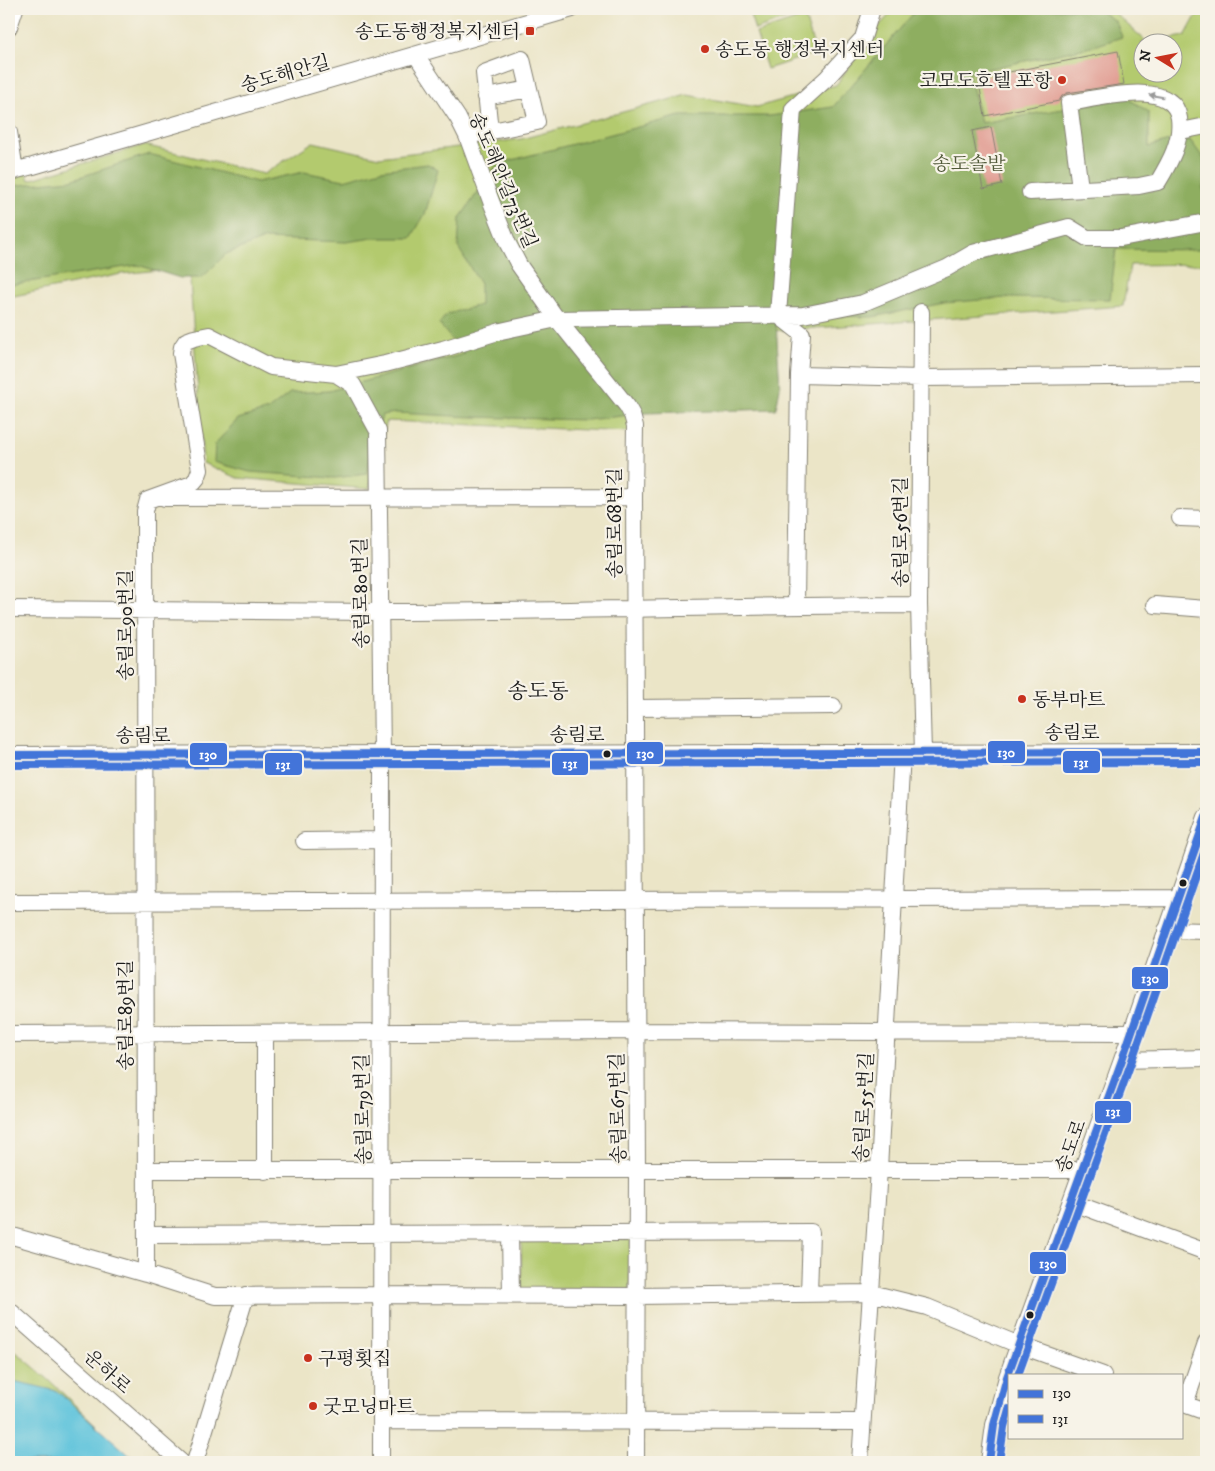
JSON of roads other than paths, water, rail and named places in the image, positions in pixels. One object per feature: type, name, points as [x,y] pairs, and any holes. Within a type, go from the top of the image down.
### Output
[{"type":"street","points":[[9,28],[15,9]]},
{"type":"street","name":"송도해안길","points":[[12,172],[572,9]]},
{"type":"street","points":[[778,315],[793,109],[826,79],[862,38],[872,9]]},
{"type":"street","name":"송도해안길73번길","points":[[416,55],[458,118],[467,136],[508,244],[519,265],[557,319]]},
{"type":"street","points":[[467,136],[537,122],[522,59],[484,73],[490,131]]},
{"type":"street","points":[[486,97],[529,89]]},
{"type":"street","points":[[1030,192],[1138,186],[1158,182],[1170,162],[1181,131],[1178,110],[1174,104],[1163,97],[1125,94],[1070,104],[1080,188]]},
{"type":"street","points":[[1181,131],[1206,126]]},
{"type":"street","points":[[9,132],[12,172]]},
{"type":"street","points":[[153,498],[192,484],[200,470],[181,353],[186,341],[194,338],[209,335],[271,367],[336,374],[385,364],[501,331],[557,319],[803,315],[863,303],[947,268],[973,253],[1069,227],[1087,238],[1121,238],[1206,222]]},
{"type":"street","name":"송림로56번길","points":[[921,312],[919,604],[923,753]]},
{"type":"street","points":[[778,315],[802,334],[799,375],[796,605]]},
{"type":"street","name":"송림로68번길","points":[[557,319],[627,406],[635,426],[635,754]]},
{"type":"street","name":"송림로80번길","points":[[336,374],[354,385],[378,431],[382,755]]},
{"type":"street","points":[[799,375],[921,378],[1206,375]]},
{"type":"street","points":[[153,498],[634,497]]},
{"type":"street","name":"송림로90번길","points":[[145,755],[145,511],[148,500],[153,498]]},
{"type":"street","points":[[1180,518],[1206,519]]},
{"type":"street","points":[[9,610],[145,609],[380,612],[919,604]]},
{"type":"street","points":[[1155,604],[1206,609]]},
{"type":"street","points":[[635,708],[833,706]]},
{"type":"street","name":"송림로","points":[[9,755],[1206,752]]},
{"type":"street","name":"송림로67번길","points":[[635,754],[636,1462]]},
{"type":"street","name":"송림로55번길","points":[[860,1462],[879,1169],[902,754]]},
{"type":"street","name":"송림로89번길","points":[[145,755],[146,1274]]},
{"type":"street","name":"송림로79번길","points":[[381,1462],[382,1171],[380,1033],[382,755]]},
{"type":"street","name":"송도로","points":[[1009,1374],[1132,1033],[1206,817]]},
{"type":"street","points":[[304,841],[382,840]]},
{"type":"street","points":[[9,902],[636,898],[1178,898]]},
{"type":"street","points":[[1166,930],[1206,930]]},
{"type":"street","points":[[9,1034],[636,1031],[1132,1033]]},
{"type":"street","points":[[265,1034],[265,1171]]},
{"type":"street","points":[[1122,1060],[1206,1058]]},
{"type":"street","points":[[146,1170],[1082,1170]]},
{"type":"street","points":[[1071,1202],[1206,1252]]},
{"type":"street","points":[[146,1235],[811,1232],[809,1294]]},
{"type":"street","points":[[510,1234],[511,1295]]},
{"type":"street","points":[[9,1235],[146,1274],[215,1296],[637,1296],[871,1293],[927,1307],[1019,1345],[1100,1374]]},
{"type":"street","points":[[195,1462],[246,1295]]},
{"type":"street","name":"운하로","points":[[9,1310],[181,1462]]},
{"type":"street","points":[[1206,1343],[1183,1404],[1206,1412]]},
{"type":"street","name":"송도로","points":[[990,1462],[994,1425],[1008,1377]]},
{"type":"street","points":[[382,1421],[862,1422]]},
{"type":"water","points":[[9,1380],[57,1391],[137,1462],[9,1462]]},
{"type":"place","name":"송도동행정복지센터","points":[[530,31]]},
{"type":"place","name":"송도동 행정복지센터","points":[[705,49]]},
{"type":"place","name":"코모도호텔 포항","points":[[1062,80]]},
{"type":"place","name":"동부마트","points":[[1022,699]]},
{"type":"place","name":"구평횟집","points":[[308,1358]]},
{"type":"place","name":"굿모닝마트","points":[[313,1406]]},
{"type":"district","name":"송도동","points":[[538,691]]},
{"type":"park label","name":"송도솔밭","points":[[969,163]]}]
